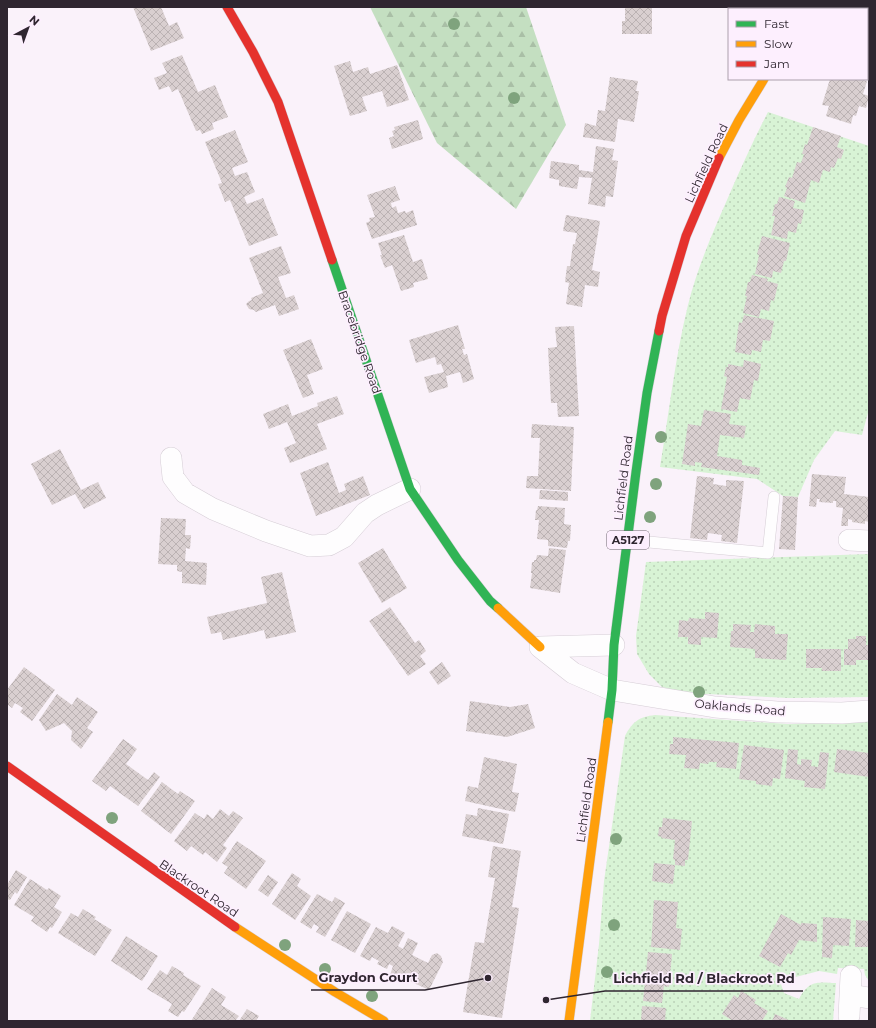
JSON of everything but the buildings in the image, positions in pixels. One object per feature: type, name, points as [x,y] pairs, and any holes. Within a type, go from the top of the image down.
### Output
[{"type":"street","name":"Bracebridge Road","points":[[227,7],[253,52],[278,102],[410,488],[458,560],[490,601],[540,647],[573,673],[612,690]]},
{"type":"street","name":"Lichfield Road","points":[[569,1021],[612,690],[614,645],[627,540],[647,393],[662,316],[686,236],[717,162],[739,120],[763,80]]},
{"type":"street","points":[[171,458],[173,477],[185,493],[213,510],[266,531],[310,546],[329,545],[344,537],[365,513],[410,488]]},
{"type":"street","points":[[848,540],[869,541]]},
{"type":"street","points":[[540,647],[614,645]]},
{"type":"street","name":"Oaklands Road","points":[[612,690],[715,707],[784,712],[842,713],[869,711]]},
{"type":"street","name":"Blackroot Road","points":[[7,766],[192,898],[341,996],[384,1021]]},
{"type":"street","points":[[849,1016],[857,990]]},
{"type":"lane","points":[[627,540],[768,553],[774,497]]},
{"type":"green space","points":[[370,7],[526,7],[566,125],[516,209],[437,143]]},
{"type":"green space","points":[[768,112],[869,146],[869,409],[862,435],[835,431],[814,460],[798,497],[783,496],[757,479],[660,467],[679,345],[688,305],[700,265],[747,156]]},
{"type":"green space","points":[[869,554],[869,697],[789,698],[686,693],[662,687],[649,674],[637,654],[636,636],[646,562]]},
{"type":"green space","points":[[655,715],[788,724],[869,722],[869,981],[865,975],[864,969],[838,968],[837,974],[819,971],[780,981],[784,993],[799,999],[806,988],[810,985],[824,982],[836,983],[833,1021],[590,1021],[599,944],[604,881],[625,736],[634,723],[645,717]]},
{"type":"traffic: fast","points":[[332,260],[410,489],[458,560],[490,601],[498,608]]},
{"type":"traffic: fast","points":[[608,722],[612,690],[614,645],[636,472],[647,393],[659,331]]},
{"type":"traffic: slow","points":[[719,158],[739,120],[763,80]]},
{"type":"traffic: slow","points":[[498,608],[540,647]]},
{"type":"traffic: slow","points":[[569,1021],[608,722]]},
{"type":"traffic: slow","points":[[235,927],[335,992],[384,1021]]},
{"type":"traffic: jam","points":[[227,7],[253,52],[278,102],[332,260]]},
{"type":"traffic: jam","points":[[659,331],[662,316],[686,236],[719,158]]},
{"type":"traffic: jam","points":[[7,766],[235,927]]},
{"type":"place","name":"Graydon Court","points":[[488,978]]},
{"type":"place","name":"Lichfield Rd / Blackroot Rd","points":[[546,1000]]}]
